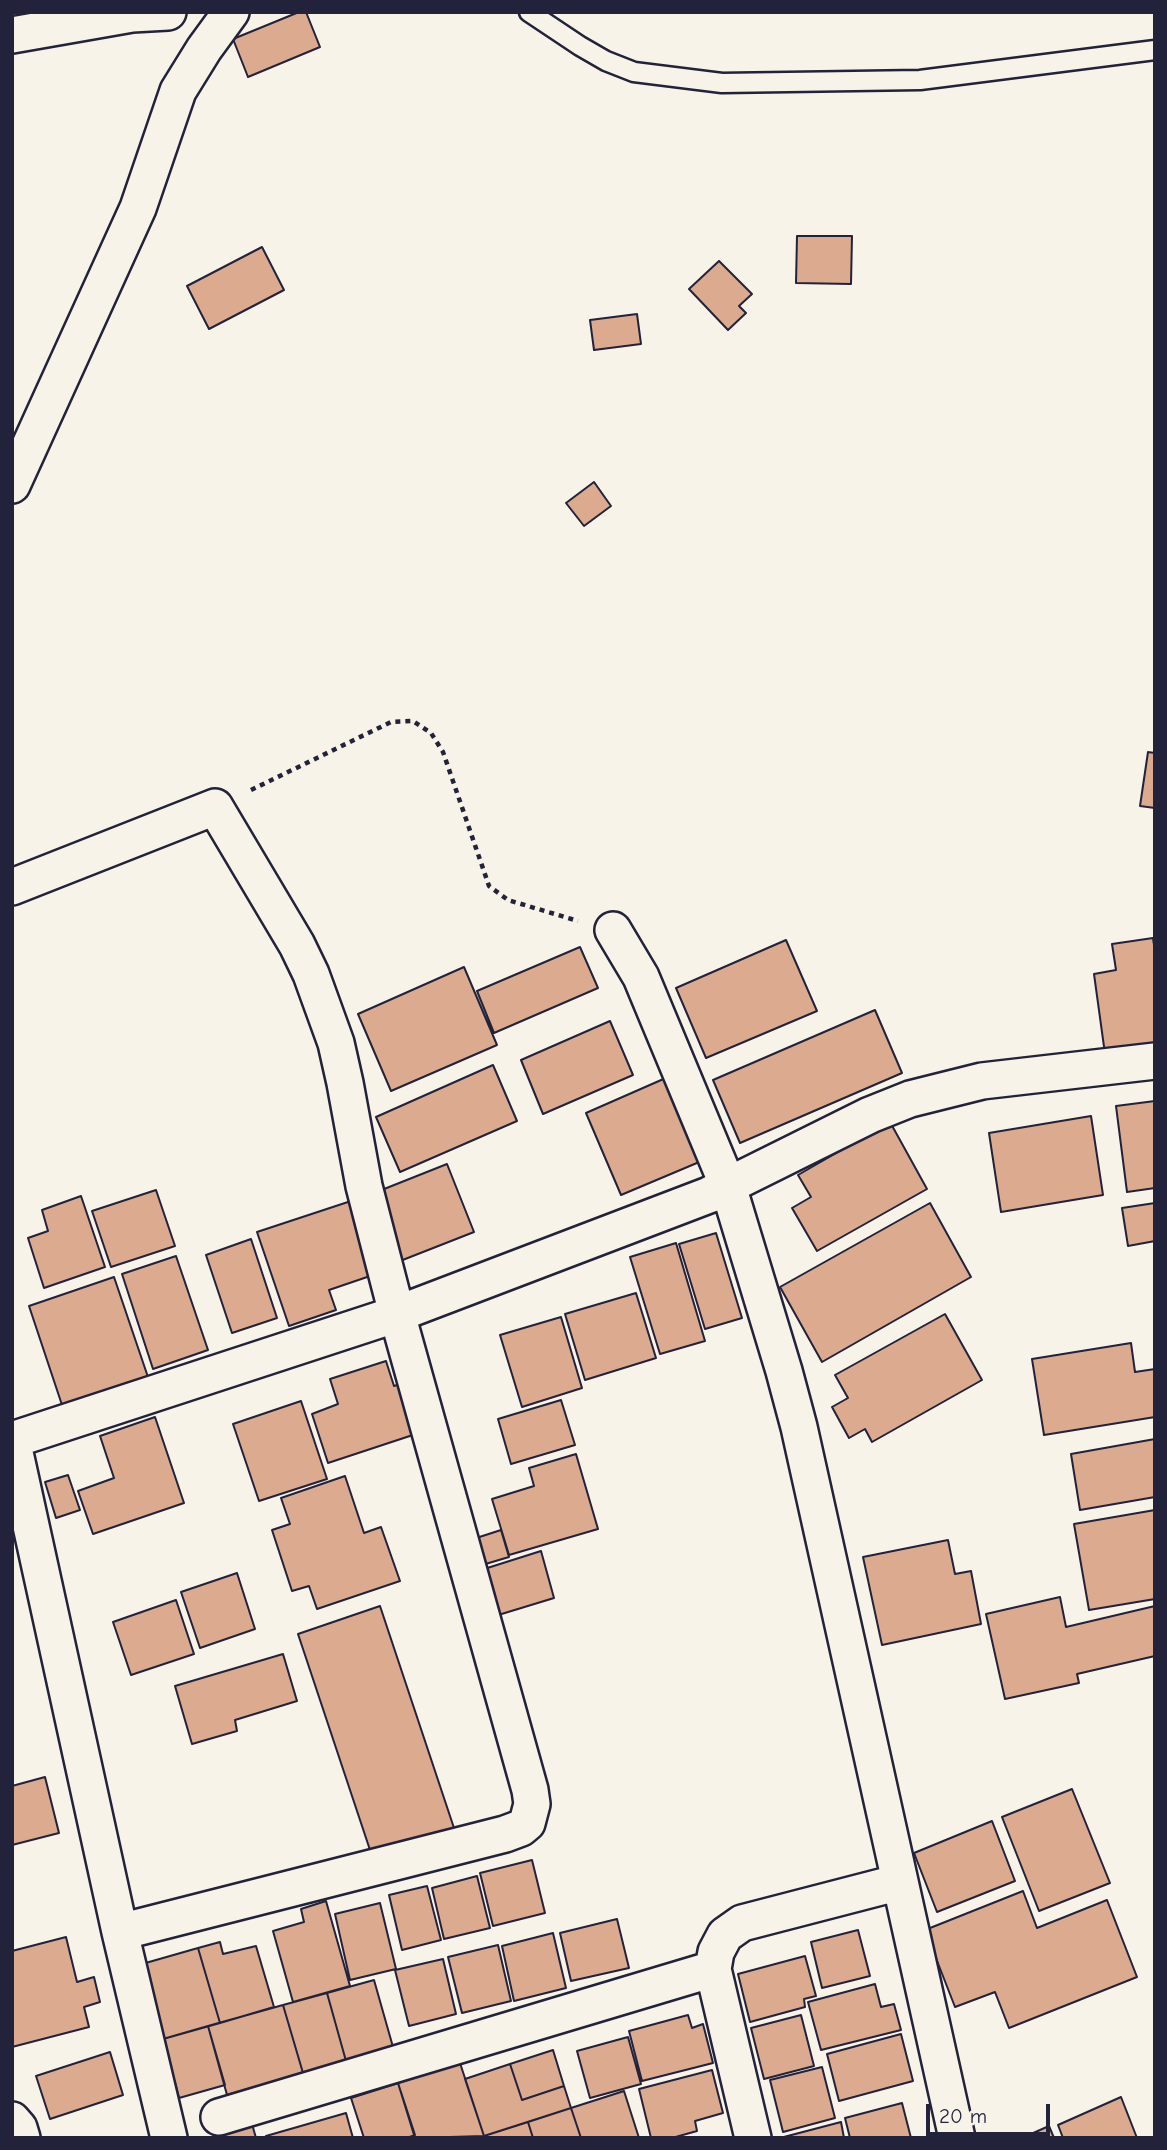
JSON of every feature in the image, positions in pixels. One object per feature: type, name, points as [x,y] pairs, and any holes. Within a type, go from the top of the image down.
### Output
[{"type":"street","points":[[12,36],[131,13],[168,12]]},
{"type":"street","points":[[12,485],[138,208],[178,91],[231,12]]},
{"type":"street","points":[[12,887],[215,807],[296,944],[311,974],[336,1043],[364,1186],[532,1804],[527,1823],[505,1834],[120,1931]]},
{"type":"street","points":[[613,930],[641,977],[729,1185],[799,1427],[957,2138]]},
{"type":"street","points":[[169,2138],[120,1931],[12,1440],[397,1314],[709,1195],[870,1115],[910,1099],[982,1081],[1155,1061]]},
{"type":"street","points":[[753,2138],[713,1969],[716,1952],[725,1935],[742,1923],[900,1882]]},
{"type":"street","points":[[219,2118],[713,1969]]},
{"type":"street","points":[[12,2120],[19,2128],[22,2138]]},
{"type":"lane","points":[[529,12],[580,47],[634,72],[722,83],[920,80],[1155,50]]},
{"type":"path","points":[[215,807],[391,722],[413,721],[431,733],[443,752],[489,886],[508,900],[529,908],[613,930]]},
{"type":"building","points":[[299,12],[306,12],[320,47],[248,77],[233,39]]},
{"type":"building","points":[[797,236],[852,236],[851,284],[796,283]]},
{"type":"building","points":[[262,247],[284,290],[209,329],[187,286]]},
{"type":"building","points":[[719,261],[752,294],[739,306],[746,313],[728,330],[689,289]]},
{"type":"building","points":[[637,314],[641,344],[594,350],[590,320]]},
{"type":"building","points":[[594,482],[611,506],[584,526],[566,503]]},
{"type":"building","points":[[1148,752],[1155,753],[1155,808],[1140,806]]},
{"type":"building","points":[[1153,938],[1155,1047],[1105,1054],[1094,974],[1116,970],[1112,944]]},
{"type":"building","points":[[786,940],[817,1011],[706,1058],[676,988]]},
{"type":"building","points":[[580,947],[598,988],[494,1033],[477,991]]},
{"type":"building","points":[[464,967],[497,1045],[391,1091],[358,1014]]},
{"type":"building","points":[[875,1010],[902,1073],[740,1143],[713,1080]]},
{"type":"building","points":[[610,1021],[633,1075],[543,1114],[521,1060]]},
{"type":"building","points":[[493,1065],[517,1121],[400,1172],[376,1117]]},
{"type":"building","points":[[668,1077],[704,1160],[621,1195],[586,1113]]},
{"type":"building","points":[[1155,1101],[1155,1188],[1127,1192],[1116,1106]]},
{"type":"building","points":[[1091,1116],[1103,1195],[1001,1212],[989,1133]]},
{"type":"building","points":[[890,1122],[927,1189],[817,1251],[792,1208],[811,1197],[798,1175]]},
{"type":"building","points":[[447,1164],[474,1232],[395,1263],[369,1195]]},
{"type":"building","points":[[156,1190],[175,1246],[111,1267],[92,1211]]},
{"type":"building","points":[[81,1196],[105,1267],[44,1288],[28,1238],[48,1231],[42,1210]]},
{"type":"building","points":[[351,1201],[376,1274],[329,1290],[336,1310],[289,1326],[257,1232]]},
{"type":"building","points":[[930,1203],[971,1277],[822,1362],[780,1287]]},
{"type":"building","points":[[1155,1203],[1155,1241],[1128,1246],[1122,1208]]},
{"type":"building","points":[[716,1233],[742,1318],[705,1329],[679,1244]]},
{"type":"building","points":[[251,1239],[277,1318],[232,1333],[206,1255]]},
{"type":"building","points":[[676,1243],[705,1341],[660,1354],[630,1257]]},
{"type":"building","points":[[176,1256],[208,1350],[153,1369],[122,1274]]},
{"type":"building","points":[[114,1277],[150,1383],[64,1411],[29,1306]]},
{"type":"building","points":[[636,1293],[656,1358],[585,1380],[565,1314]]},
{"type":"building","points":[[945,1314],[982,1380],[872,1442],[865,1429],[849,1438],[832,1407],[848,1398],[835,1375]]},
{"type":"building","points":[[561,1317],[582,1388],[522,1407],[500,1335]]},
{"type":"building","points":[[1131,1343],[1135,1372],[1155,1369],[1155,1417],[1044,1435],[1032,1359]]},
{"type":"building","points":[[386,1361],[394,1386],[412,1380],[428,1430],[328,1463],[312,1414],[338,1404],[330,1379]]},
{"type":"building","points":[[561,1400],[575,1445],[511,1464],[498,1419]]},
{"type":"building","points":[[301,1401],[327,1479],[259,1501],[233,1424]]},
{"type":"building","points":[[155,1417],[184,1503],[93,1534],[78,1491],[114,1478],[100,1436]]},
{"type":"building","points":[[1155,1439],[1155,1497],[1080,1510],[1071,1454]]},
{"type":"building","points":[[576,1454],[598,1529],[509,1555],[492,1499],[534,1486],[529,1468]]},
{"type":"building","points":[[68,1475],[80,1510],[56,1518],[45,1482]]},
{"type":"building","points":[[345,1476],[364,1533],[381,1527],[400,1581],[317,1609],[309,1586],[292,1591],[272,1530],[290,1524],[281,1498]]},
{"type":"building","points":[[1155,1510],[1155,1599],[1089,1610],[1074,1524]]},
{"type":"building","points":[[501,1530],[509,1557],[472,1568],[464,1542]]},
{"type":"building","points":[[948,1540],[955,1574],[971,1571],[981,1624],[882,1645],[863,1557]]},
{"type":"building","points":[[541,1551],[554,1598],[495,1616],[481,1570]]},
{"type":"building","points":[[237,1573],[255,1629],[200,1648],[181,1592]]},
{"type":"building","points":[[1060,1597],[1066,1627],[1155,1606],[1155,1656],[1077,1674],[1079,1683],[1005,1699],[986,1614]]},
{"type":"building","points":[[176,1600],[194,1654],[131,1675],[113,1622]]},
{"type":"building","points":[[380,1606],[454,1828],[372,1856],[298,1634]]},
{"type":"building","points":[[283,1654],[297,1701],[235,1720],[237,1731],[192,1744],[175,1686]]},
{"type":"building","points":[[45,1777],[59,1833],[12,1845],[12,1786]]},
{"type":"building","points":[[1072,1789],[1110,1883],[1039,1911],[1002,1817]]},
{"type":"building","points":[[992,1821],[1015,1881],[937,1912],[914,1853]]},
{"type":"building","points":[[532,1860],[545,1913],[493,1926],[480,1873]]},
{"type":"building","points":[[477,1876],[490,1928],[444,1939],[432,1888]]},
{"type":"building","points":[[427,1886],[441,1940],[402,1950],[389,1895]]},
{"type":"building","points":[[1023,1891],[1037,1928],[1107,1900],[1137,1977],[1009,2028],[995,1992],[955,2007],[925,1930]]},
{"type":"building","points":[[326,1901],[350,1986],[293,2002],[273,1931],[304,1922],[301,1909]]},
{"type":"building","points":[[380,1903],[396,1969],[350,1980],[335,1914]]},
{"type":"building","points":[[617,1919],[629,1968],[571,1981],[560,1933]]},
{"type":"building","points":[[858,1930],[870,1976],[822,1988],[811,1942]]},
{"type":"building","points":[[553,1933],[566,1988],[514,2001],[502,1946]]},
{"type":"building","points":[[66,1937],[77,1982],[94,1977],[100,2002],[84,2007],[89,2027],[12,2047],[12,1951]]},
{"type":"building","points":[[220,1942],[223,1954],[256,1946],[274,2007],[220,2023],[198,1948]]},
{"type":"building","points":[[498,1945],[511,2001],[462,2013],[448,1957]]},
{"type":"building","points":[[198,1948],[220,2023],[163,2039],[142,1964]]},
{"type":"building","points":[[805,1956],[816,1996],[804,1999],[805,2007],[750,2022],[738,1974]]},
{"type":"building","points":[[443,1959],[456,2014],[409,2026],[395,1970]]},
{"type":"building","points":[[374,1980],[393,2047],[346,2061],[327,1993]]},
{"type":"building","points":[[875,1984],[881,2007],[894,2004],[901,2030],[821,2050],[808,2002]]},
{"type":"building","points":[[327,1993],[346,2061],[303,2073],[283,2005]]},
{"type":"building","points":[[283,2005],[303,2073],[227,2095],[208,2026]]},
{"type":"building","points":[[688,2015],[692,2028],[703,2024],[713,2063],[642,2081],[629,2031]]},
{"type":"building","points":[[801,2015],[814,2066],[764,2079],[751,2028]]},
{"type":"building","points":[[208,2026],[225,2085],[179,2098],[163,2039]]},
{"type":"building","points":[[901,2034],[913,2081],[839,2101],[827,2054]]},
{"type":"building","points":[[628,2037],[641,2084],[590,2098],[577,2051]]},
{"type":"building","points":[[553,2050],[564,2086],[522,2100],[510,2064]]},
{"type":"building","points":[[110,2052],[123,2095],[50,2119],[36,2076]]},
{"type":"building","points":[[460,2063],[484,2136],[415,2138],[398,2083]]},
{"type":"building","points":[[510,2064],[522,2100],[564,2086],[571,2108],[484,2136],[465,2079]]},
{"type":"building","points":[[822,2067],[835,2118],[783,2132],[770,2080]]},
{"type":"building","points":[[712,2070],[723,2113],[695,2121],[697,2131],[672,2138],[651,2138],[639,2089]]},
{"type":"building","points":[[398,2083],[415,2135],[407,2138],[364,2138],[351,2098]]},
{"type":"building","points":[[624,2091],[639,2138],[581,2138],[571,2108]]},
{"type":"building","points":[[1121,2097],[1137,2138],[1063,2138],[1058,2125]]},
{"type":"building","points":[[902,2103],[911,2138],[850,2138],[845,2118]]},
{"type":"building","points":[[571,2108],[581,2138],[533,2138],[528,2122]]},
{"type":"building","points":[[346,2113],[353,2138],[266,2136]]},
{"type":"building","points":[[528,2122],[533,2138],[480,2138],[484,2136]]},
{"type":"building","points":[[841,2122],[844,2138],[780,2138]]},
{"type":"building","points":[[252,2124],[256,2138],[208,2138]]},
{"type":"building","points":[[1049,2126],[1054,2138],[1022,2138]]}]
